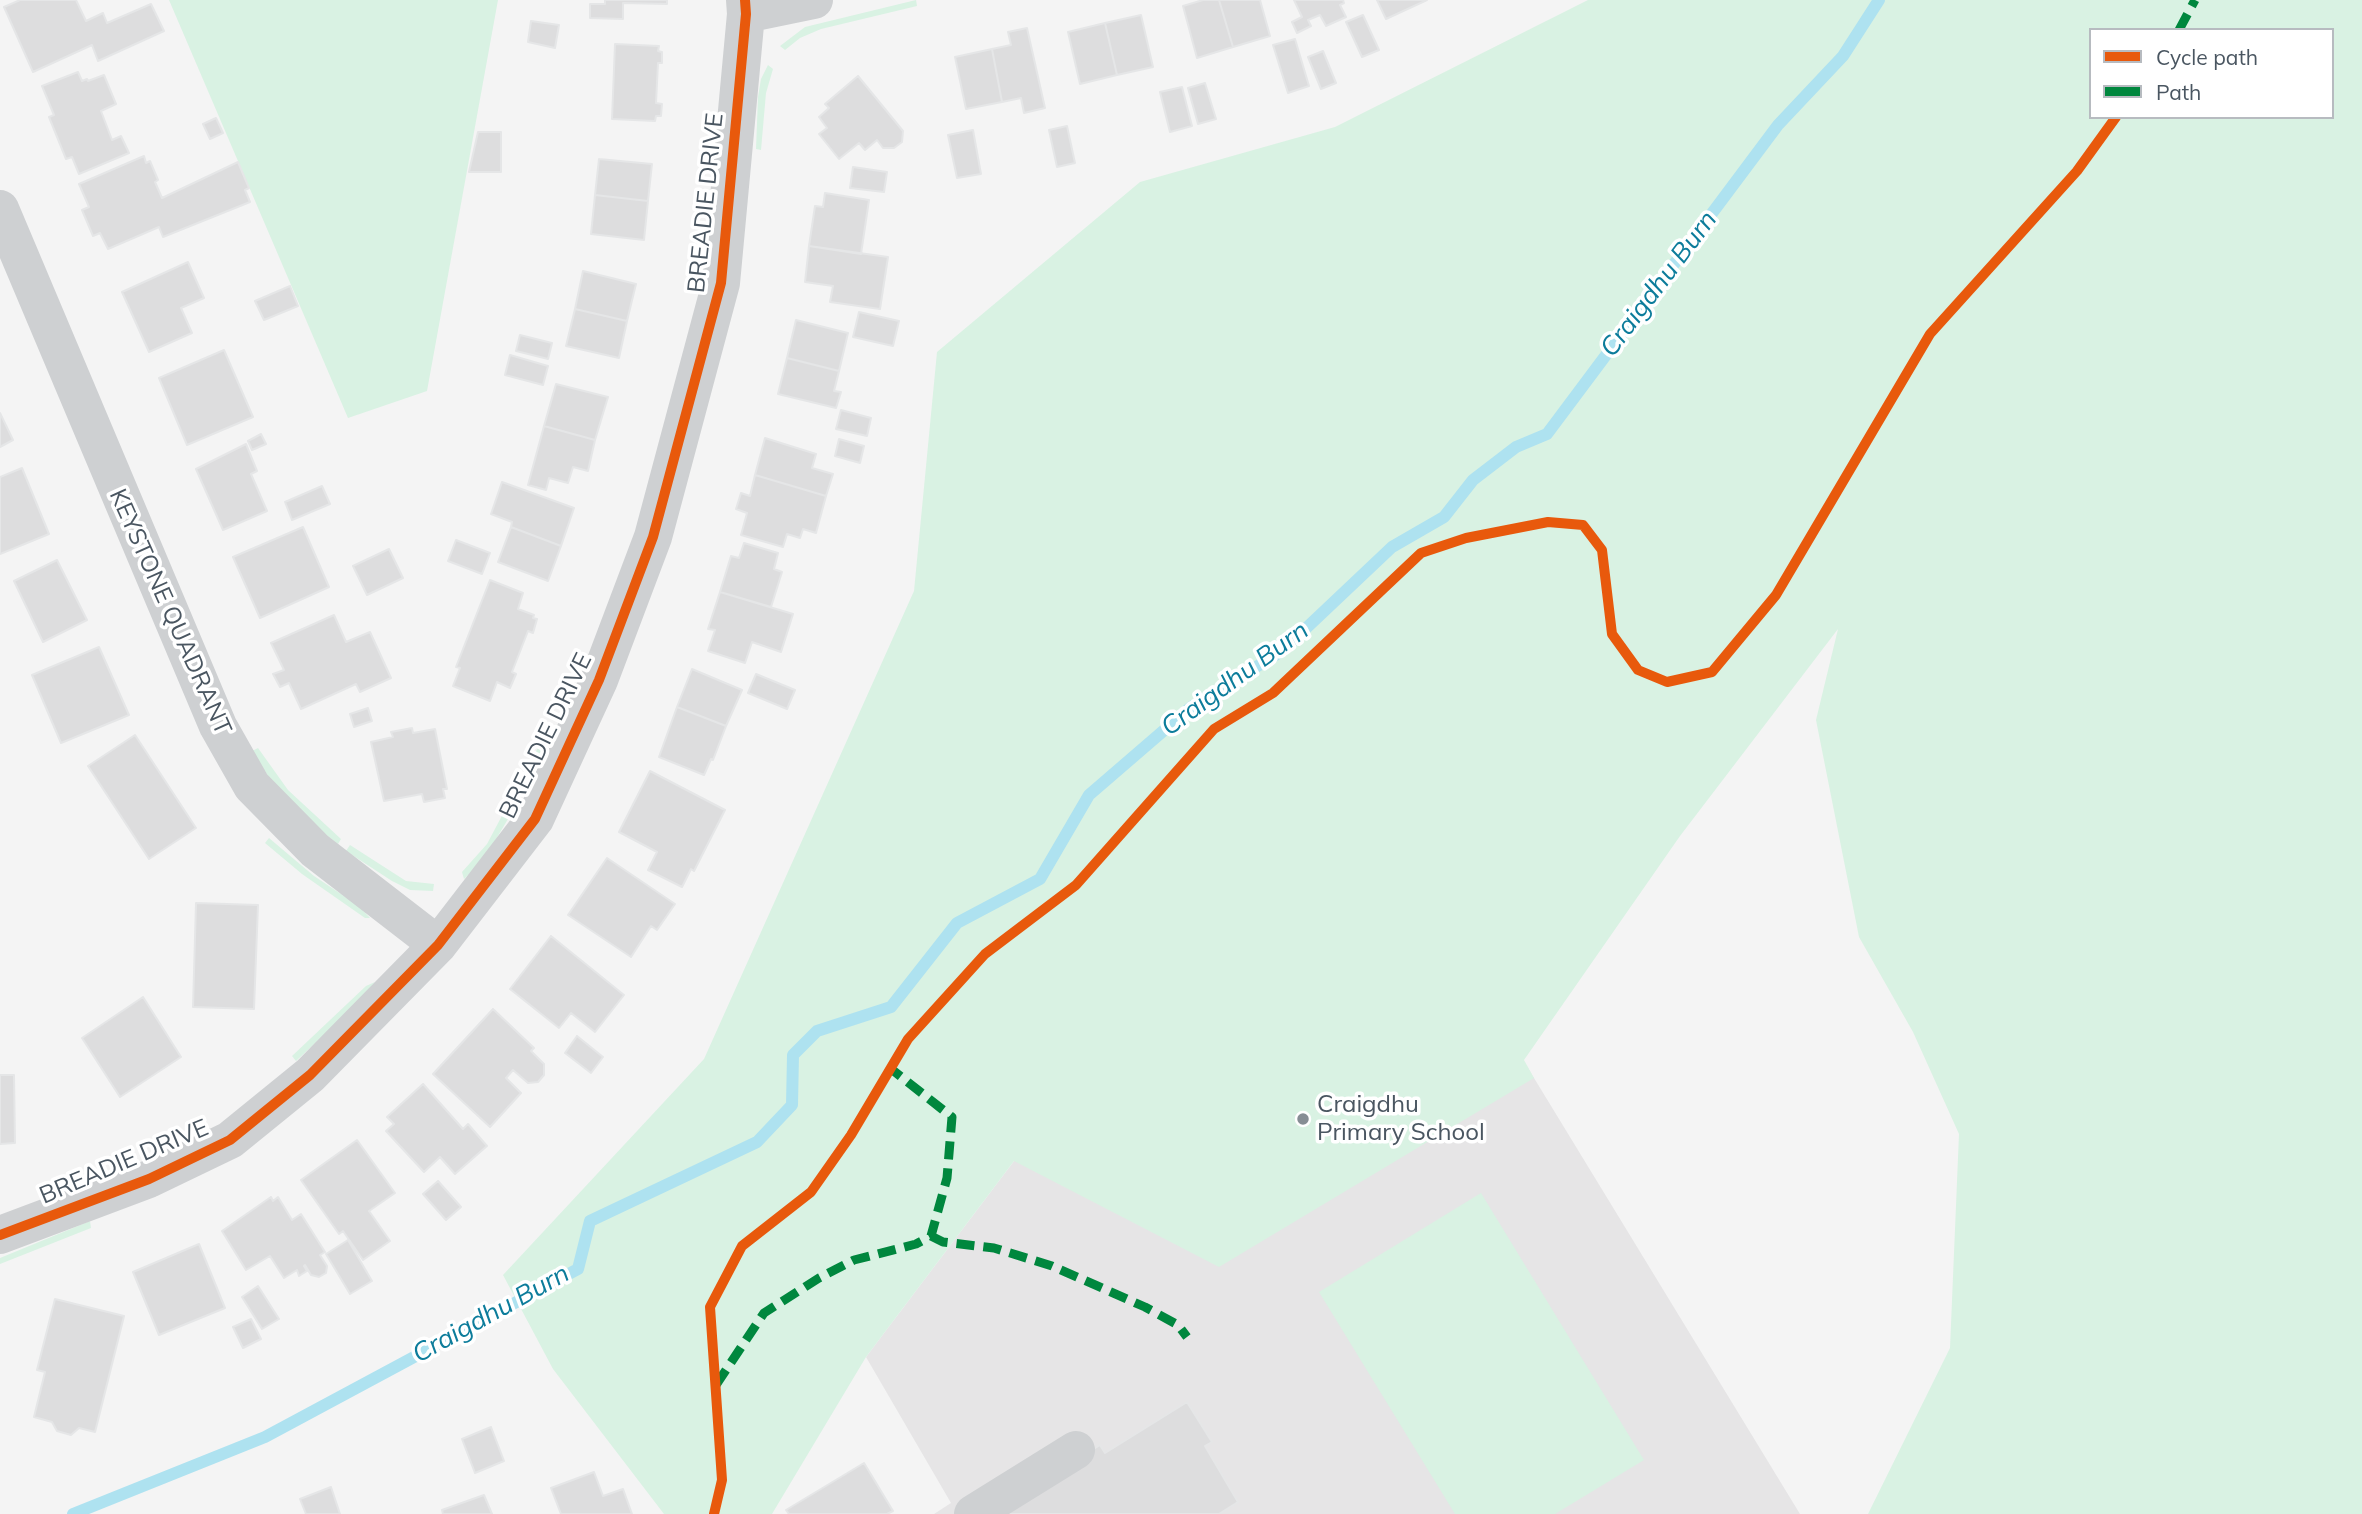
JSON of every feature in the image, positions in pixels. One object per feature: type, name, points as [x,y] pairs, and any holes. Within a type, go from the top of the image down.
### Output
[{"type":"street","points":[[746,7],[814,0]]},
{"type":"street","name":"BREADIE DRIVE","points":[[0,1235],[149,1179],[230,1140],[310,1075],[438,945],[535,819],[599,680],[653,537],[721,283],[746,7]]},
{"type":"street","name":"KEYSTONE QUADRANT","points":[[0,209],[218,726],[252,786],[316,849],[438,945]]},
{"type":"street","points":[[973,1514],[1076,1450]]},
{"type":"shaded area","name":"Craigdhu Primary School","points":[[1321,725],[1800,1514],[934,1514],[951,1503],[866,1357],[1113,1030]]},
{"type":"green space","points":[[169,0],[498,0],[427,391],[348,418]]},
{"type":"green space","points":[[916,0],[917,6],[821,29],[800,38],[785,50],[780,46],[805,27]]},
{"type":"green space","points":[[1588,0],[2362,0],[2362,1514],[1868,1514],[1950,1348],[1959,1134],[1913,1032],[1859,937],[1816,720],[1838,629],[1680,836],[1524,1060],[1534,1078],[1219,1267],[1014,1161],[866,1357],[772,1514],[664,1514],[553,1369],[503,1275],[704,1059],[914,591],[937,352],[1140,182],[1335,127]]},
{"type":"green space","points":[[768,65],[773,69],[766,93],[761,150],[756,149],[758,97],[761,79]]},
{"type":"green space","points":[[550,725],[556,728],[508,819],[483,861],[464,879],[462,872],[487,844]]},
{"type":"green space","points":[[258,748],[288,790],[341,839],[338,844],[312,824],[277,790],[252,751]]},
{"type":"green space","points":[[269,838],[314,876],[359,906],[370,918],[365,918],[302,874],[265,843]]},
{"type":"green space","points":[[350,845],[406,881],[434,884],[433,891],[410,890],[392,881],[346,851]]},
{"type":"green space","points":[[375,982],[356,1005],[296,1061],[292,1056],[366,986]]},
{"type":"green space","points":[[1481,1193],[1644,1460],[1555,1514],[1455,1514],[1319,1292]]},
{"type":"green space","points":[[90,1221],[91,1228],[0,1264],[0,1258]]},
{"type":"building","points":[[20,0],[76,0],[86,21],[103,13],[107,23],[151,4],[164,31],[98,61],[92,45],[33,72],[4,7]]},
{"type":"building","points":[[605,0],[667,0],[667,4],[623,3],[623,19],[590,18],[590,4],[605,4]]},
{"type":"building","points":[[1203,0],[1219,0],[1233,47],[1197,58],[1183,6]]},
{"type":"building","points":[[1219,0],[1260,0],[1270,36],[1233,47]]},
{"type":"building","points":[[1294,0],[1343,0],[1344,3],[1340,5],[1346,17],[1326,26],[1320,15],[1308,20],[1311,26],[1297,33],[1292,22],[1302,17]]},
{"type":"building","points":[[1377,0],[1427,0],[1386,19]]},
{"type":"building","points":[[1141,15],[1153,67],[1117,75],[1105,23]]},
{"type":"building","points":[[1363,15],[1379,50],[1362,57],[1346,22]]},
{"type":"building","points":[[531,21],[559,25],[555,48],[528,42]]},
{"type":"building","points":[[1105,23],[1117,75],[1080,84],[1068,32]]},
{"type":"building","points":[[1027,28],[1045,108],[1024,113],[1021,98],[1002,102],[992,49],[1011,45],[1008,32]]},
{"type":"building","points":[[1295,39],[1309,86],[1288,93],[1273,45]]},
{"type":"building","points":[[615,44],[659,46],[662,63],[658,63],[656,103],[662,104],[661,116],[656,116],[655,121],[612,119]]},
{"type":"building","points":[[992,49],[1002,102],[966,109],[955,57]]},
{"type":"building","points":[[1323,51],[1336,83],[1321,89],[1308,57]]},
{"type":"building","points":[[78,72],[82,81],[104,75],[116,104],[101,111],[112,140],[121,136],[129,153],[79,174],[72,157],[66,159],[49,117],[54,115],[42,86]]},
{"type":"building","points":[[858,76],[903,131],[902,142],[894,148],[883,148],[877,140],[865,150],[859,143],[839,159],[819,134],[827,128],[819,117],[829,108],[825,104]]},
{"type":"building","points":[[1205,83],[1216,119],[1198,124],[1188,88]]},
{"type":"building","points":[[1182,87],[1192,126],[1170,132],[1160,92]]},
{"type":"building","points":[[216,118],[223,133],[210,139],[203,124]]},
{"type":"building","points":[[1067,126],[1075,163],[1057,167],[1049,130]]},
{"type":"building","points":[[973,130],[981,174],[957,178],[948,135]]},
{"type":"building","points":[[478,132],[501,132],[501,172],[469,172]]},
{"type":"building","points":[[144,156],[146,163],[150,161],[162,198],[238,162],[249,188],[245,190],[250,202],[163,237],[159,227],[108,249],[100,233],[93,236],[82,210],[89,207],[79,184]]},
{"type":"building","points":[[599,159],[652,164],[648,201],[595,195]]},
{"type":"building","points":[[853,167],[887,172],[884,192],[850,188]]},
{"type":"building","points":[[825,193],[869,200],[861,254],[809,246],[815,206],[823,207]]},
{"type":"building","points":[[595,195],[648,201],[644,240],[591,234]]},
{"type":"building","points":[[809,246],[888,257],[880,309],[830,302],[833,286],[805,282]]},
{"type":"building","points":[[188,262],[204,298],[181,308],[192,333],[149,352],[122,292]]},
{"type":"building","points":[[583,271],[636,284],[627,321],[575,309]]},
{"type":"building","points":[[290,286],[298,306],[264,320],[255,301]]},
{"type":"building","points":[[575,309],[627,321],[619,358],[566,346]]},
{"type":"building","points":[[859,312],[899,321],[893,346],[853,337]]},
{"type":"building","points":[[796,320],[848,333],[839,371],[787,358]]},
{"type":"building","points":[[520,335],[552,343],[548,359],[516,351]]},
{"type":"building","points":[[224,350],[253,417],[187,445],[159,378]]},
{"type":"building","points":[[510,355],[548,366],[543,385],[505,375]]},
{"type":"building","points":[[787,358],[839,371],[834,391],[841,392],[836,408],[778,394]]},
{"type":"building","points":[[556,384],[608,397],[595,440],[544,426]]},
{"type":"building","points":[[841,410],[871,418],[867,436],[836,429]]},
{"type":"building","points":[[0,413],[13,440],[0,447]]},
{"type":"building","points":[[544,426],[595,440],[588,471],[573,467],[568,483],[549,478],[546,490],[528,485]]},
{"type":"building","points":[[261,434],[266,444],[252,450],[248,441]]},
{"type":"building","points":[[765,438],[816,454],[812,468],[833,474],[826,496],[755,475]]},
{"type":"building","points":[[839,439],[864,446],[860,463],[835,456]]},
{"type":"building","points":[[246,444],[257,471],[251,474],[267,511],[223,530],[196,469]]},
{"type":"building","points":[[22,468],[49,534],[0,554],[0,477]]},
{"type":"building","points":[[755,475],[826,496],[816,533],[803,529],[800,538],[787,534],[783,547],[741,535],[747,513],[736,509],[741,493],[750,496]]},
{"type":"building","points":[[502,482],[574,508],[561,546],[511,527],[512,522],[491,514]]},
{"type":"building","points":[[322,486],[330,504],[292,520],[285,502]]},
{"type":"building","points":[[303,527],[329,587],[260,618],[233,557]]},
{"type":"building","points":[[511,527],[561,546],[548,581],[498,562]]},
{"type":"building","points":[[456,540],[490,553],[482,574],[448,561]]},
{"type":"building","points":[[744,543],[778,553],[774,569],[782,572],[771,607],[720,592],[731,556],[739,558]]},
{"type":"building","points":[[389,549],[403,578],[367,595],[353,566]]},
{"type":"building","points":[[57,560],[87,620],[43,642],[14,581]]},
{"type":"building","points":[[490,580],[523,593],[518,609],[534,615],[533,618],[537,619],[533,633],[528,631],[512,672],[516,674],[510,688],[497,682],[490,701],[453,686],[460,668],[456,667]]},
{"type":"building","points":[[720,592],[793,614],[781,652],[752,642],[745,663],[708,651],[715,630],[708,629]]},
{"type":"building","points":[[334,615],[346,642],[370,632],[391,678],[360,692],[356,684],[301,709],[289,683],[280,687],[273,674],[284,670],[271,643]]},
{"type":"building","points":[[99,647],[129,715],[61,743],[32,675]]},
{"type":"building","points":[[692,669],[742,690],[726,726],[677,707]]},
{"type":"building","points":[[756,674],[795,690],[787,709],[748,693]]},
{"type":"building","points":[[677,707],[726,726],[704,775],[659,757]]},
{"type":"building","points":[[368,708],[372,721],[354,727],[350,714]]},
{"type":"building","points":[[412,728],[413,733],[435,729],[447,789],[443,789],[445,798],[424,802],[422,794],[384,801],[371,742],[393,737],[391,732]]},
{"type":"building","points":[[135,735],[196,828],[149,859],[88,766]]},
{"type":"building","points":[[650,771],[725,810],[694,871],[691,869],[682,887],[648,870],[657,852],[619,832]]},
{"type":"building","points":[[607,858],[675,904],[657,930],[651,926],[631,957],[568,915]]},
{"type":"building","points":[[196,903],[258,905],[254,1009],[193,1007]]},
{"type":"building","points":[[551,936],[624,995],[595,1032],[571,1013],[559,1028],[510,989]]},
{"type":"building","points":[[143,997],[181,1057],[120,1097],[82,1038]]},
{"type":"building","points":[[493,1009],[534,1048],[531,1051],[544,1064],[544,1075],[538,1082],[528,1083],[513,1070],[506,1078],[521,1093],[490,1127],[433,1074]]},
{"type":"building","points":[[577,1036],[603,1057],[591,1073],[565,1053]]},
{"type":"building","points":[[0,1075],[14,1075],[15,1143],[0,1144]]},
{"type":"building","points":[[423,1084],[463,1129],[468,1124],[487,1146],[455,1174],[440,1157],[424,1172],[386,1131],[394,1124],[387,1117]]},
{"type":"building","points":[[357,1140],[395,1193],[369,1211],[390,1241],[363,1260],[343,1231],[339,1234],[301,1180]]},
{"type":"building","points":[[438,1181],[461,1207],[446,1220],[423,1194]]},
{"type":"building","points":[[271,1197],[273,1201],[278,1197],[292,1220],[301,1214],[325,1252],[320,1255],[327,1266],[326,1273],[319,1277],[311,1275],[305,1265],[307,1271],[299,1276],[297,1270],[284,1278],[270,1256],[246,1270],[222,1231]]},
{"type":"building","points":[[348,1240],[372,1281],[350,1294],[326,1254]]},
{"type":"building","points":[[199,1244],[225,1308],[159,1335],[133,1272]]},
{"type":"building","points":[[258,1286],[279,1319],[262,1329],[242,1297]]},
{"type":"building","points":[[55,1299],[124,1316],[95,1432],[79,1428],[71,1435],[57,1431],[52,1422],[34,1417],[45,1372],[37,1370]]},
{"type":"building","points":[[251,1319],[261,1339],[243,1348],[233,1327]]},
{"type":"building","points":[[1187,1402],[1212,1442],[1205,1446],[1238,1502],[1219,1514],[989,1514],[1100,1445],[1105,1453]]},
{"type":"building","points":[[491,1427],[504,1461],[475,1473],[462,1439]]},
{"type":"building","points":[[864,1463],[893,1511],[887,1514],[789,1514],[786,1510]]},
{"type":"building","points":[[594,1472],[603,1496],[623,1489],[632,1514],[561,1514],[551,1488]]},
{"type":"building","points":[[331,1487],[340,1514],[306,1514],[300,1499]]},
{"type":"building","points":[[484,1495],[492,1514],[443,1514],[442,1510]]},
{"type":"waterway","name":"Craigdhu Burn","points":[[73,1514],[265,1437],[578,1269],[590,1221],[757,1142],[792,1105],[793,1055],[817,1031],[891,1007],[957,923],[1040,879],[1089,795],[1191,707],[1282,651],[1392,547],[1444,517],[1473,480],[1516,447],[1547,434],[1778,125],[1843,56],[1879,0]]},
{"type":"marked path","points":[[2180,28],[2195,0]]},
{"type":"marked path","points":[[716,1385],[764,1313],[819,1278],[854,1260],[916,1244],[931,1236],[947,1178],[952,1117],[890,1068]]},
{"type":"marked path","points":[[931,1236],[943,1242],[994,1248],[1052,1266],[1145,1307],[1178,1325],[1187,1337]]},
{"type":"cycle path","points":[[0,1235],[149,1179],[230,1140],[310,1075],[438,945],[535,819],[599,680],[653,537],[721,283],[746,14],[745,0]]},
{"type":"cycle path","points":[[714,1514],[722,1480],[710,1307],[742,1246],[811,1192],[851,1135],[908,1039],[985,954],[1076,885],[1214,729],[1273,693],[1421,553],[1466,538],[1548,522],[1583,525],[1602,550],[1612,634],[1638,670],[1667,682],[1712,672],[1776,595],[1930,334],[2077,171],[2115,119]]},
{"type":"place","name":"Craigdhu Primary School","points":[[1303,1119]]}]
